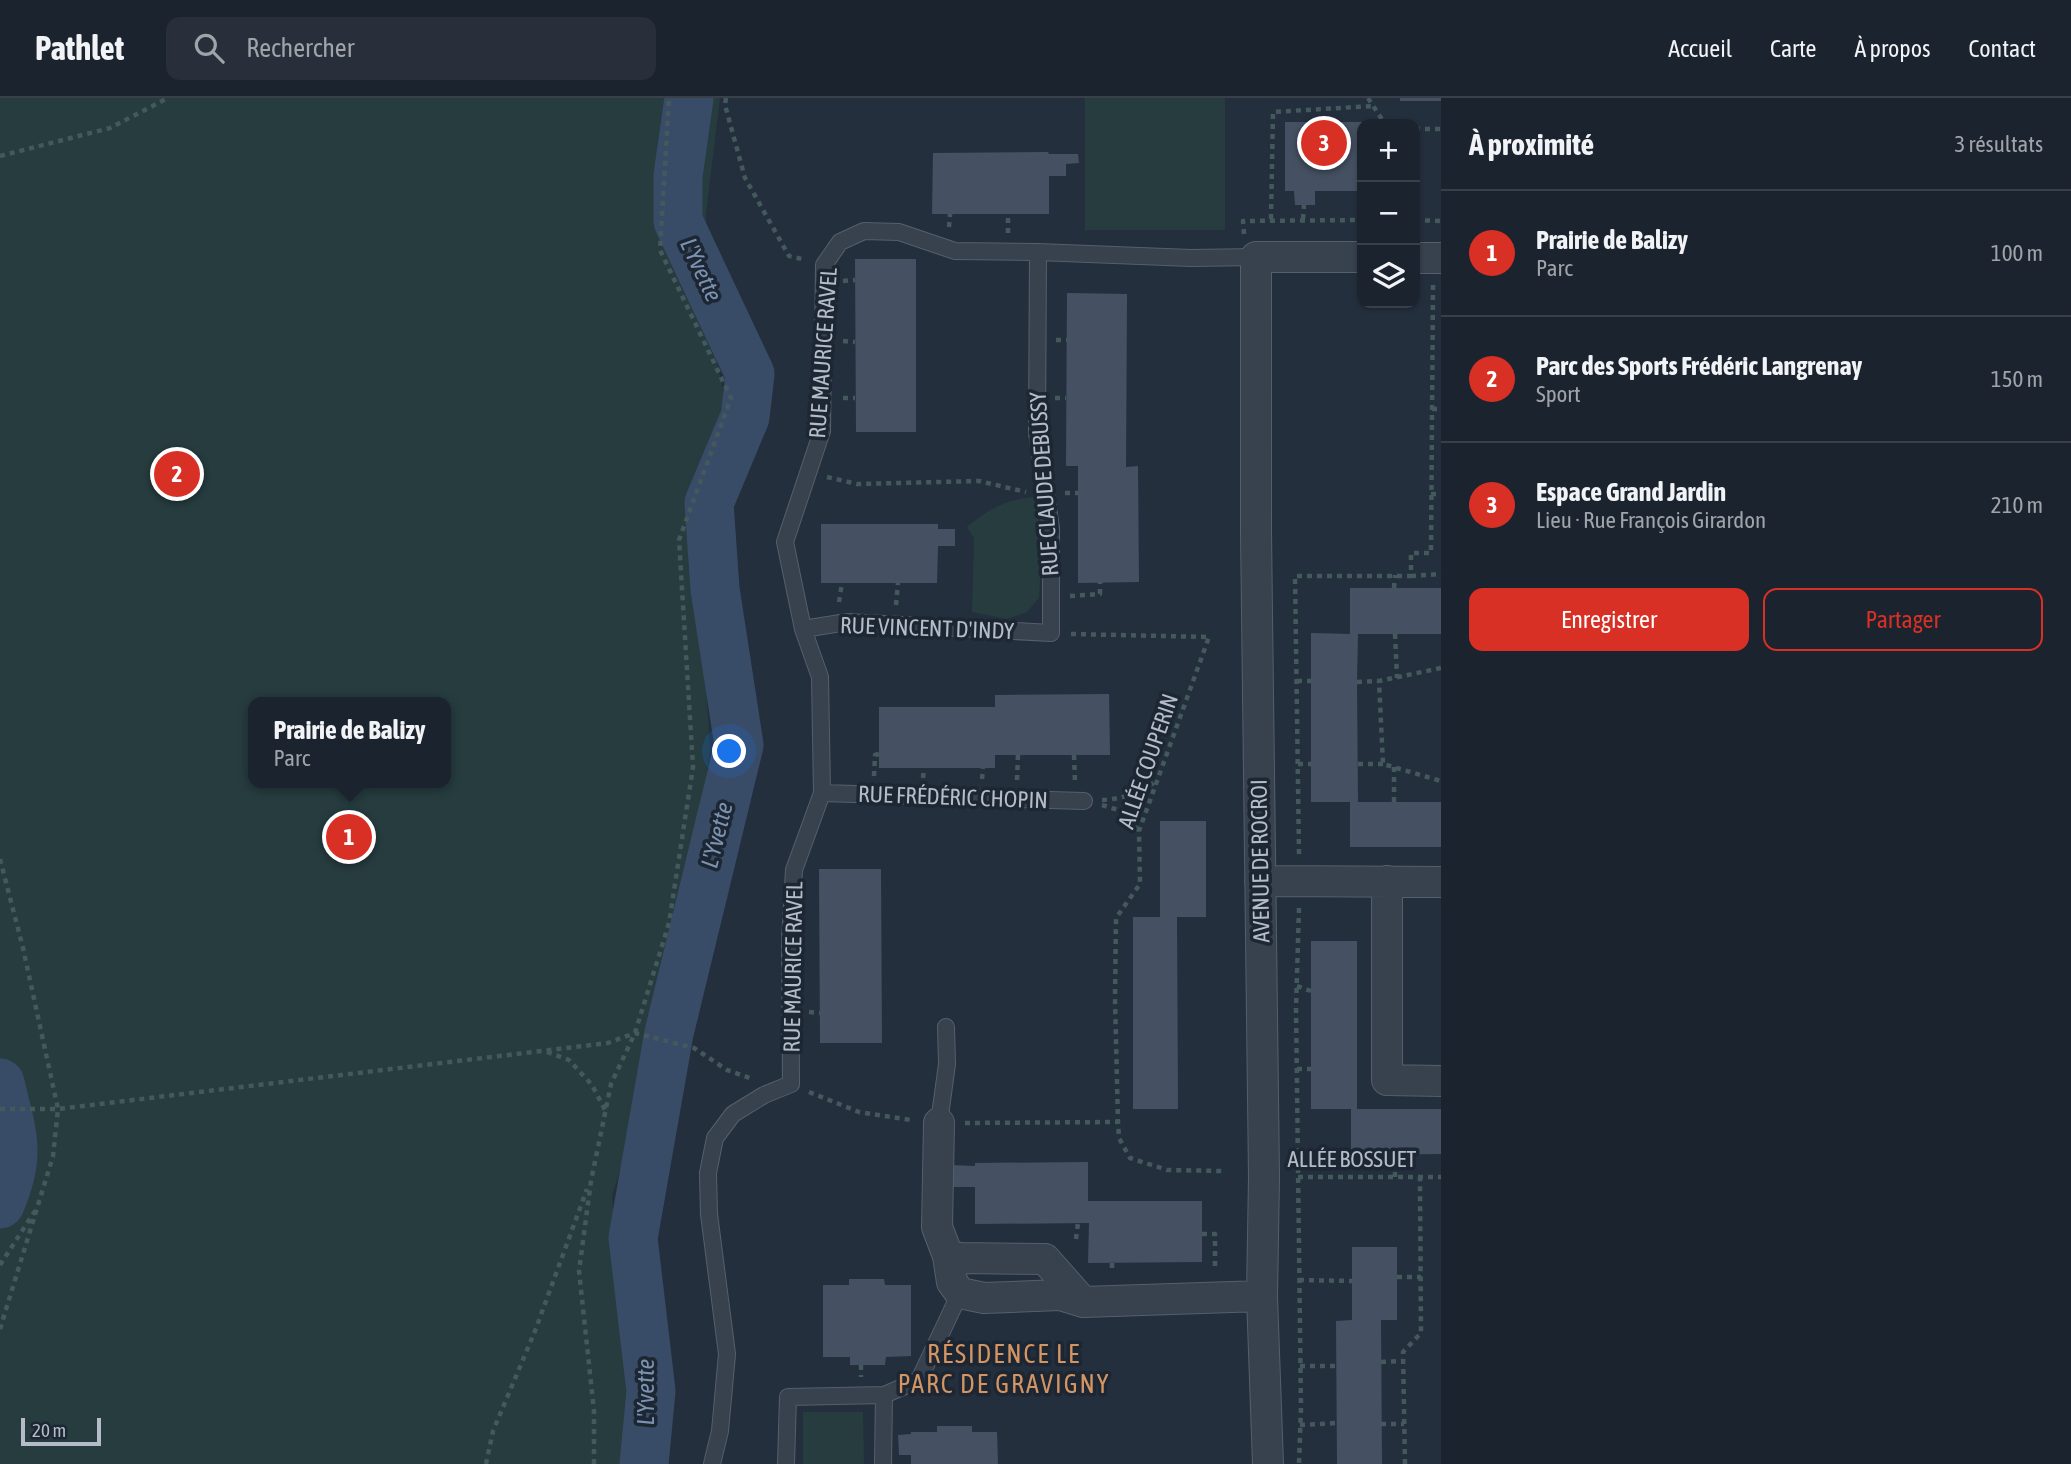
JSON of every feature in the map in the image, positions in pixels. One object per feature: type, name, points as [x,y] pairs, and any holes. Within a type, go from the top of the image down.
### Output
[{"type":"street","points":[[1256,257],[1357,257]]},
{"type":"street","name":"AVENUE DE ROCROI","points":[[1256,257],[1256,532],[1264,1177],[1262,1296],[1268,1464]]},
{"type":"street","points":[[1260,881],[1441,882]]},
{"type":"street","points":[[1387,881],[1387,1080],[1441,1081]]},
{"type":"street","points":[[939,1123],[936,1227],[948,1256],[952,1282],[960,1293],[984,1298],[1060,1295],[1083,1302],[1262,1296]]},
{"type":"street","points":[[948,1256],[1045,1259],[1083,1302]]},
{"type":"lane","name":"RUE MAURICE RAVEL","points":[[712,1464],[720,1431],[727,1354],[709,1214],[708,1173],[715,1138],[733,1114],[764,1095],[791,1084],[790,954],[794,870],[822,793],[820,677],[803,629],[785,542],[822,431],[824,265],[840,242],[864,231],[899,232],[955,251],[1038,251],[1191,258],[1256,257]]},
{"type":"lane","name":"RUE CLAUDE DEBUSSY","points":[[1038,251],[1037,433],[1051,528],[1051,633]]},
{"type":"lane","name":"RUE VINCENT D'INDY","points":[[803,629],[847,622],[1051,633]]},
{"type":"lane","name":"RUE FRÉDÉRIC CHOPIN","points":[[822,793],[1084,801]]},
{"type":"lane","points":[[939,1123],[947,1064],[946,1027]]},
{"type":"lane","points":[[786,1464],[788,1397],[884,1395],[919,1380],[960,1293]]},
{"type":"lane","points":[[883,1464],[884,1395]]},
{"type":"path","points":[[0,156],[110,128],[168,98]]},
{"type":"path","points":[[593,1464],[594,1411],[579,1271],[591,1181],[611,1084],[635,1033],[668,923],[693,767],[679,540],[731,398],[660,250],[669,98]]},
{"type":"path","points":[[726,98],[725,106],[746,177],[789,256]]},
{"type":"path","points":[[1368,98],[1382,119]]},
{"type":"path","points":[[1357,220],[1271,219],[1273,112],[1373,106]]},
{"type":"path","points":[[1420,129],[1441,130]]},
{"type":"path","points":[[1304,205],[1304,219]]},
{"type":"path","points":[[1420,220],[1441,220]]},
{"type":"path","points":[[1411,576],[1411,553],[1431,553],[1429,263]]},
{"type":"path","points":[[1432,409],[1441,409]]},
{"type":"path","points":[[809,473],[857,484],[979,481],[1031,493],[1046,491]]},
{"type":"path","points":[[1431,494],[1441,494]]},
{"type":"path","points":[[1299,1464],[1299,881],[1295,576],[1441,574]]},
{"type":"path","points":[[1394,588],[1395,575]]},
{"type":"path","points":[[1051,597],[1100,594],[1100,582]]},
{"type":"path","name":"ALLÉE COUPERIN","points":[[1051,633],[1209,637],[1139,831],[1140,884],[1116,918],[1115,999],[1119,1138],[1130,1158],[1167,1170],[1222,1171]]},
{"type":"path","points":[[1395,634],[1397,677]]},
{"type":"path","points":[[1357,682],[1379,681],[1441,668]]},
{"type":"path","points":[[1297,681],[1311,681]]},
{"type":"path","points":[[1379,681],[1383,764]]},
{"type":"path","points":[[1298,764],[1311,764]]},
{"type":"path","points":[[1358,764],[1383,764],[1441,782]]},
{"type":"path","points":[[1394,767],[1394,802]]},
{"type":"path","points":[[1084,801],[1116,799],[1143,791],[1156,781]]},
{"type":"path","points":[[1084,801],[1118,810],[1139,831]]},
{"type":"path","points":[[0,859],[23,948],[58,1109],[53,1156],[0,1329]]},
{"type":"path","points":[[1297,986],[1311,991]]},
{"type":"path","points":[[0,1110],[58,1109],[543,1051],[608,1043],[635,1033],[694,1048]]},
{"type":"path","points":[[543,1051],[569,1060],[592,1086],[605,1111]]},
{"type":"path","points":[[1297,1069],[1311,1069]]},
{"type":"path","points":[[859,1112],[939,1123],[1118,1122]]},
{"type":"path","points":[[1395,1154],[1395,1177]]},
{"type":"path","name":"ALLÉE BOSSUET","points":[[1264,1177],[1441,1177]]},
{"type":"path","points":[[1405,1464],[1403,1352],[1421,1333],[1420,1177]]},
{"type":"path","points":[[486,1464],[493,1431],[535,1331],[591,1181]]},
{"type":"path","points":[[0,1265],[37,1208]]},
{"type":"path","points":[[1076,1239],[1078,1223]]},
{"type":"path","points":[[1202,1234],[1215,1234],[1214,1275]]},
{"type":"path","points":[[1396,1277],[1421,1277]]},
{"type":"path","points":[[1299,1280],[1352,1281]]},
{"type":"path","points":[[1381,1362],[1403,1361]]},
{"type":"path","points":[[1300,1366],[1336,1366]]},
{"type":"path","points":[[1300,1426],[1337,1423]]},
{"type":"path","points":[[1381,1424],[1404,1424]]},
{"type":"green space","points":[[0,98],[720,98],[706,214],[707,316],[730,423],[694,496],[710,749],[687,925],[651,1068],[612,1196],[625,1340],[630,1464],[0,1464]]},
{"type":"green space","points":[[1085,98],[1225,98],[1225,230],[1085,230]]},
{"type":"green space","points":[[1037,497],[1042,547],[1039,598],[1027,612],[1007,619],[972,612],[974,538],[967,527],[999,506]]},
{"type":"green space","points":[[803,1412],[863,1412],[864,1464],[803,1464]]},
{"type":"building","points":[[1400,98],[1441,98],[1441,101],[1400,101]]},
{"type":"building","points":[[1285,122],[1357,122],[1357,191],[1315,191],[1315,205],[1295,205],[1294,191],[1285,191]]},
{"type":"building","points":[[933,153],[1078,154],[1079,163],[1066,164],[1066,176],[1049,176],[1049,214],[932,214]]},
{"type":"building","points":[[855,259],[916,259],[916,432],[856,432]]},
{"type":"building","points":[[1067,293],[1127,294],[1126,467],[1138,466],[1139,582],[1078,583],[1078,466],[1066,466]]},
{"type":"building","points":[[821,524],[938,524],[938,529],[955,529],[955,546],[938,546],[937,583],[821,583]]},
{"type":"building","points":[[1350,588],[1441,588],[1441,634],[1358,634],[1357,682],[1358,802],[1441,802],[1441,847],[1350,847],[1350,802],[1311,802],[1311,633],[1350,634]]},
{"type":"building","points":[[1109,694],[1110,755],[995,755],[995,768],[879,768],[879,707],[995,707],[995,695]]},
{"type":"building","points":[[1160,821],[1206,821],[1206,917],[1177,917],[1178,1109],[1133,1109],[1133,917],[1160,917]]},
{"type":"building","points":[[819,869],[881,869],[882,1043],[820,1043]]},
{"type":"building","points":[[1311,941],[1357,941],[1357,1109],[1441,1109],[1441,1154],[1351,1155],[1351,1109],[1311,1109]]},
{"type":"building","points":[[1088,1162],[1088,1201],[1202,1201],[1202,1262],[1088,1263],[1089,1223],[975,1224],[975,1187],[951,1187],[950,1165]]},
{"type":"building","points":[[1352,1247],[1397,1247],[1397,1320],[1381,1320],[1382,1464],[1337,1464],[1336,1321],[1352,1320]]},
{"type":"building","points":[[849,1279],[884,1279],[885,1285],[911,1285],[911,1356],[886,1357],[885,1365],[850,1365],[850,1357],[823,1357],[823,1285],[849,1285]]},
{"type":"building","points":[[937,1426],[972,1426],[972,1432],[997,1432],[998,1464],[911,1464],[911,1455],[899,1455],[898,1435],[937,1432]]},
{"type":"waterway","name":"L'Yvette","points":[[644,1464],[651,1391],[633,1238],[669,1033],[739,745],[715,589],[709,503],[745,417],[750,374],[678,221],[678,176],[689,98]]},
{"type":"waterway","points":[[0,1083],[13,1144],[11,1171],[0,1204]]},
{"type":"place","name":"Espace Grand Jardin","points":[[1324,143]]},
{"type":"place","name":"Parc des Sports Frédéric Langrenay","points":[[177,474]]},
{"type":"place","name":"Prairie de Balizy","points":[[349,837]]},
{"type":"district","name":"RÉSIDENCE LE PARC DE GRAVIGNY","points":[[1004,1369]]}]
